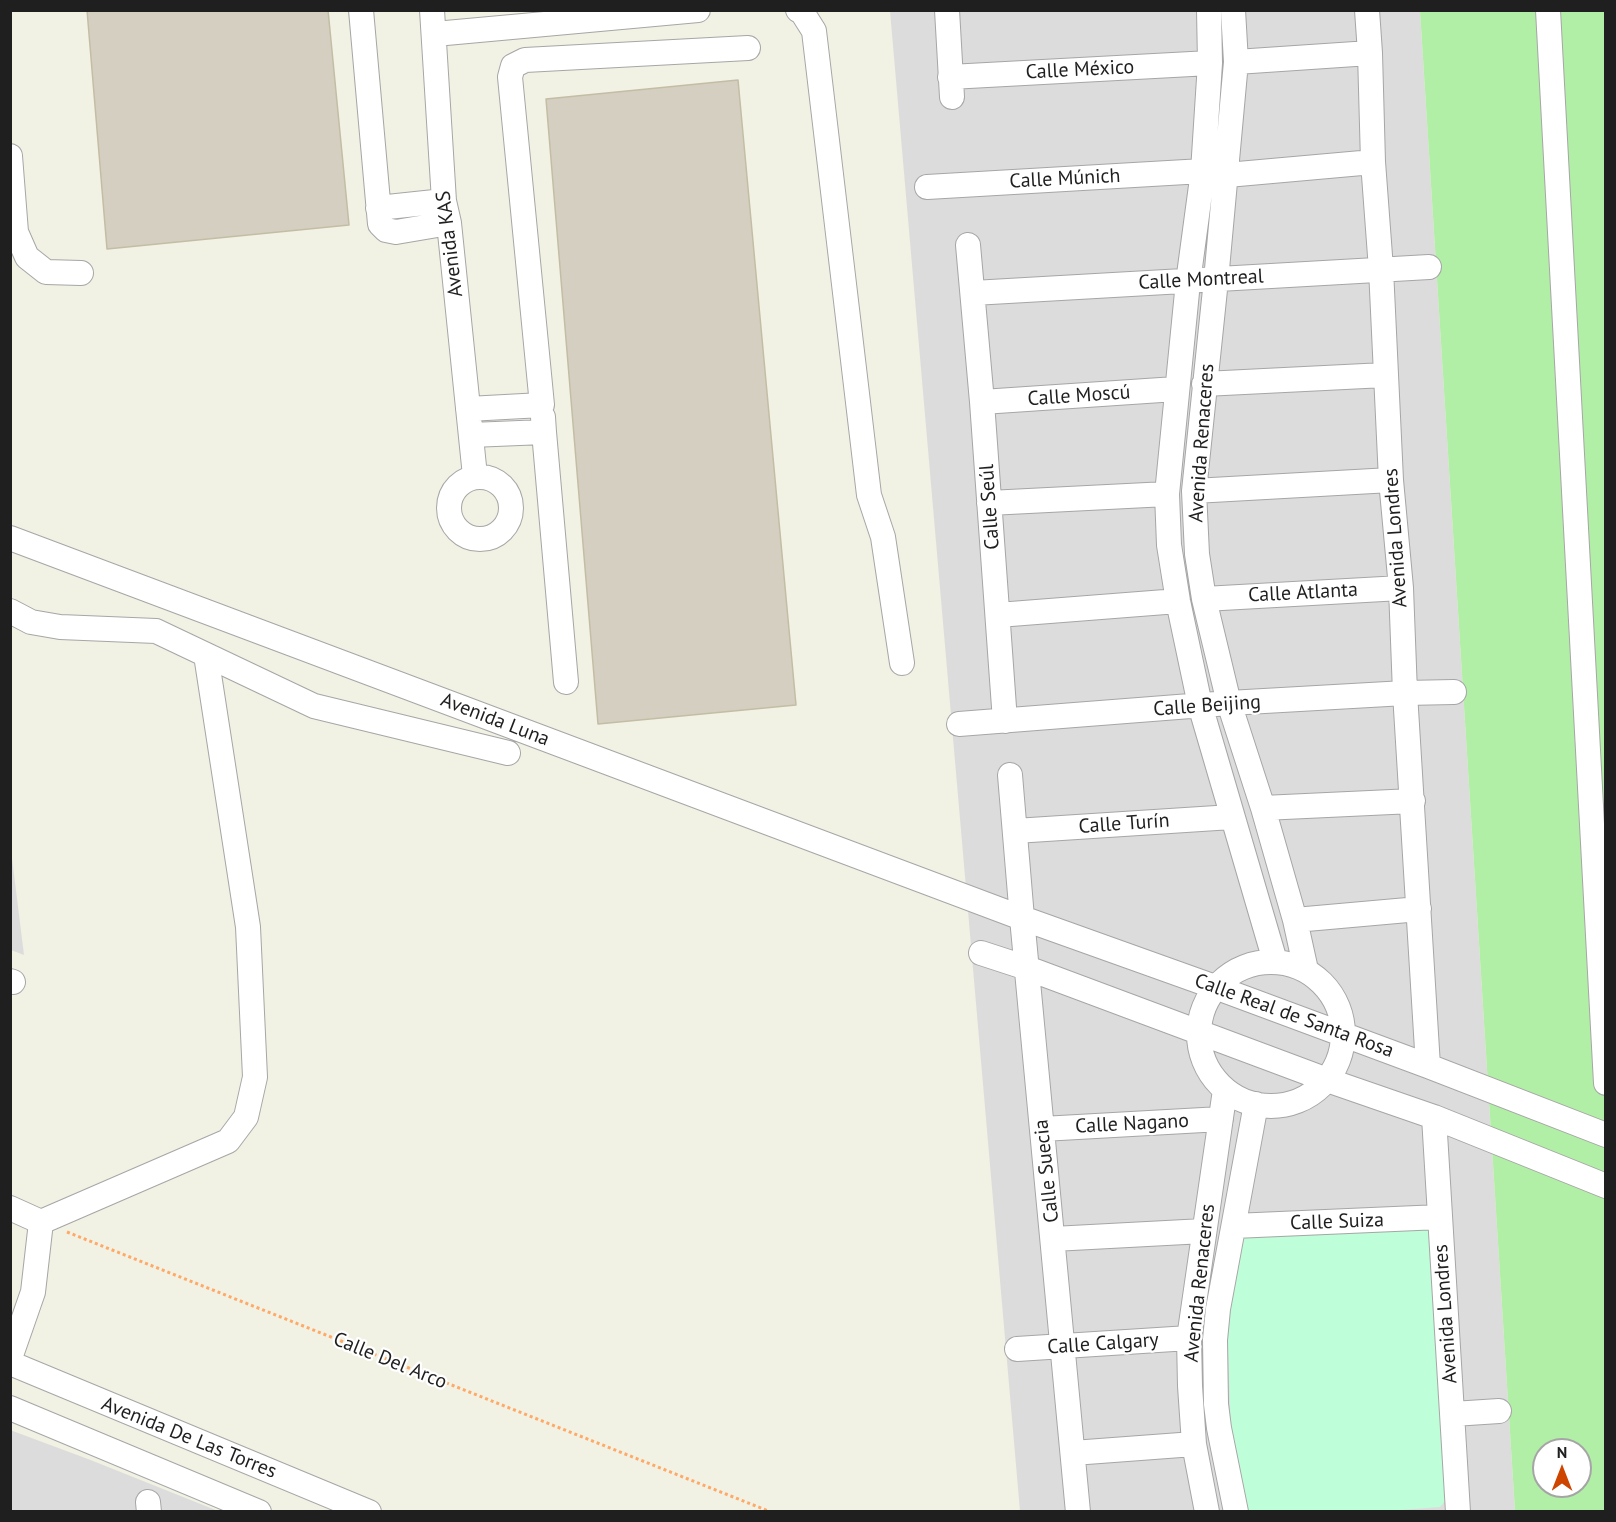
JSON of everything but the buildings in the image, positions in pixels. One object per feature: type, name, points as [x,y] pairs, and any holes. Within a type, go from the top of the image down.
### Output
[{"type":"street","points":[[361,10],[378,208],[446,212]]},
{"type":"street","name":"Avenida KAS","points":[[432,10],[446,212],[475,476]]},
{"type":"street","points":[[435,34],[698,10]]},
{"type":"street","points":[[798,10],[802,12],[814,31],[869,495],[883,537],[902,663]]},
{"type":"street","name":"Calle México","points":[[947,10],[951,87],[1210,63]]},
{"type":"street","name":"Avenida Renaceres","points":[[1209,10],[1210,63],[1203,171],[1176,389],[1167,494],[1169,545],[1178,601],[1200,705],[1275,961]]},
{"type":"street","name":"Avenida Renaceres","points":[[1233,10],[1236,62],[1227,175],[1194,491],[1197,554],[1204,598],[1229,703],[1263,808],[1295,920],[1306,970]]},
{"type":"street","name":"Avenida Londres","points":[[1367,10],[1391,480],[1401,588],[1405,693],[1428,1066]]},
{"type":"street","points":[[1548,10],[1605,1083]]},
{"type":"street","points":[[566,682],[510,77],[513,66],[525,60],[748,48]]},
{"type":"street","points":[[1236,62],[1370,53]]},
{"type":"street","points":[[10,156],[16,232],[27,257],[46,272],[81,273]]},
{"type":"street","points":[[1227,175],[1373,162]]},
{"type":"street","name":"Calle Múnich","points":[[927,187],[1203,171]]},
{"type":"street","name":"Calle Seúl","points":[[968,245],[982,402],[1005,722]]},
{"type":"street","name":"Calle Montreal","points":[[973,293],[1429,267]]},
{"type":"street","points":[[1204,384],[1385,375]]},
{"type":"street","name":"Calle Moscú","points":[[982,402],[1176,389]]},
{"type":"street","points":[[468,409],[542,405]]},
{"type":"street","points":[[471,435],[544,432]]},
{"type":"street","points":[[1194,491],[1391,480]]},
{"type":"street","points":[[989,503],[1167,494]]},
{"type":"street","name":"Avenida Luna","points":[[10,538],[980,903]]},
{"type":"street","name":"Calle Atlanta","points":[[1204,598],[1401,588]]},
{"type":"street","points":[[998,615],[1178,601]]},
{"type":"street","points":[[10,611],[31,622],[60,627],[156,631],[314,706],[508,753]]},
{"type":"street","points":[[10,1208],[41,1222],[228,1141],[246,1117],[255,1077],[248,927],[206,655]]},
{"type":"street","name":"Calle Beijing","points":[[959,724],[1229,703],[1454,692]]},
{"type":"street","name":"Calle Suecia","points":[[1010,775],[1078,1512]]},
{"type":"street","points":[[1263,808],[1413,801]]},
{"type":"street","name":"Calle Turín","points":[[1016,831],[1232,817]]},
{"type":"street","name":"Calle Real de Santa Rosa","points":[[980,903],[1428,1066],[1605,1135]]},
{"type":"street","points":[[1295,920],[1419,909]]},
{"type":"street","points":[[981,953],[1028,968],[1327,1080],[1434,1117],[1605,1186]]},
{"type":"street","points":[[1275,961],[1291,963],[1306,970],[1322,982],[1334,997],[1342,1016],[1344,1036],[1336,1067],[1315,1091],[1295,1102],[1272,1106],[1256,1104],[1234,1096],[1210,1074],[1201,1054],[1198,1032],[1202,1008],[1215,987],[1232,972],[1252,963],[1275,961]]},
{"type":"street","name":"Avenida Renaceres","points":[[1208,1512],[1194,1444],[1189,1338],[1225,1090]]},
{"type":"street","name":"Avenida Renaceres","points":[[1236,1512],[1216,1404],[1215,1340],[1218,1309],[1256,1104]]},
{"type":"street","name":"Avenida Londres","points":[[1434,1117],[1458,1512]]},
{"type":"street","name":"Calle Nagano","points":[[1042,1129],[1221,1119]]},
{"type":"street","name":"Calle Suiza","points":[[1234,1226],[1440,1217]]},
{"type":"street","points":[[10,1358],[33,1292],[41,1222]]},
{"type":"street","points":[[1053,1239],[1204,1231]]},
{"type":"street","name":"Calle Calgary","points":[[1017,1349],[1189,1338]]},
{"type":"street","name":"Avenida De Las Torres","points":[[10,1363],[369,1512]]},
{"type":"street","name":"Avenida De Las Torres","points":[[10,1408],[259,1512]]},
{"type":"street","points":[[1453,1414],[1499,1411]]},
{"type":"street","points":[[1073,1453],[1194,1444]]},
{"type":"path","name":"Calle Del Arco","points":[[41,1222],[771,1512]]},
{"type":"shaded area","points":[[890,11],[1420,11],[1515,1511],[1020,1511]]},
{"type":"shaded area","points":[[11,850],[24,955],[11,950]]},
{"type":"shaded area","points":[[10,1430],[88,1459],[218,1511],[11,1511]]},
{"type":"green space","points":[[1420,11],[1605,11],[1605,1511],[1515,1511]]},
{"type":"green space","points":[[1430,1226],[1448,1498],[1440,1507],[1374,1512],[1249,1512],[1245,1507],[1231,1435],[1227,1319],[1242,1238]]}]
